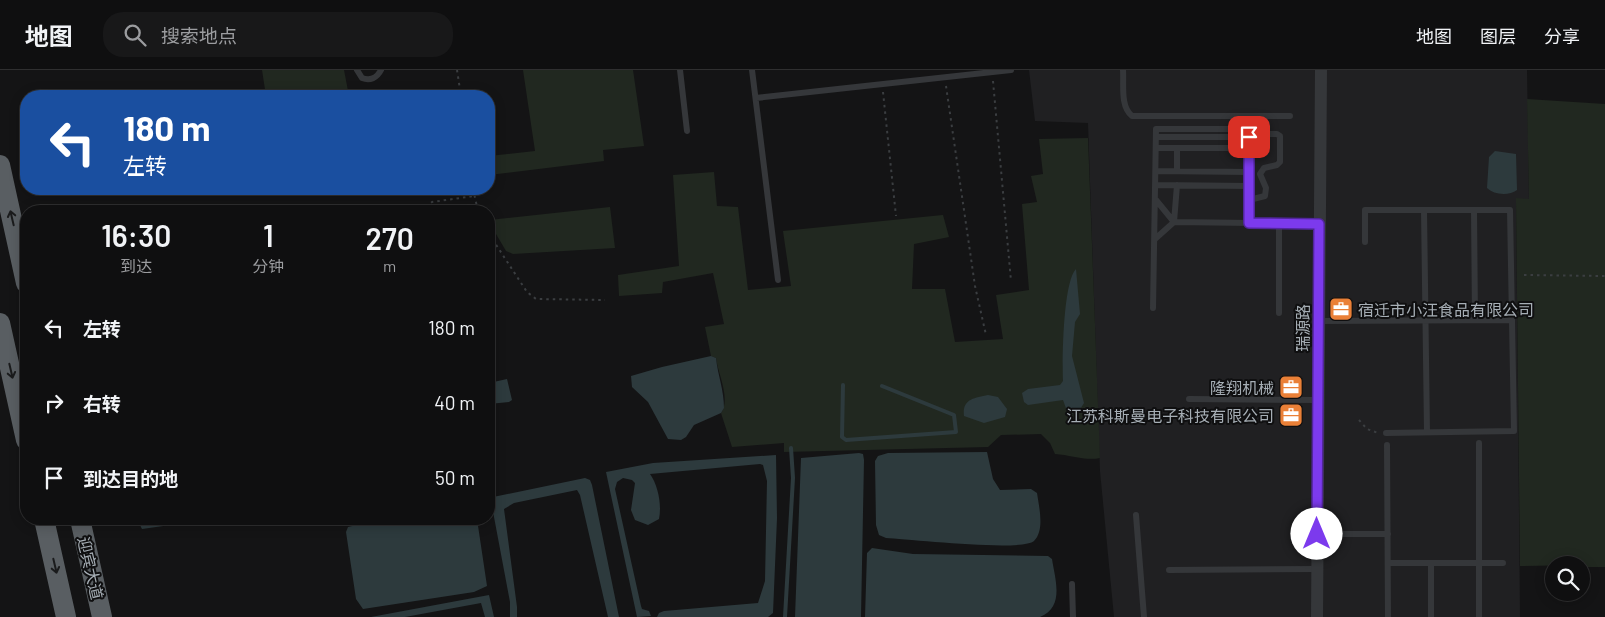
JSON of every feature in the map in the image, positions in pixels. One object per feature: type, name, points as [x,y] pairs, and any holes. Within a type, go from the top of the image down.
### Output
[{"type":"highway","points":[[0,165],[20,256]]},
{"type":"highway","points":[[0,323],[20,413]]},
{"type":"highway","points":[[45,525],[66,617]]},
{"type":"highway","name":"迎宾大道","points":[[81,525],[102,617]]},
{"type":"street","name":"瑞源路","points":[[1317,617],[1320,70]]},
{"type":"lane","points":[[357,70],[362,78],[366,80],[373,78],[381,70]]},
{"type":"lane","points":[[680,70],[687,131]]},
{"type":"lane","points":[[752,70],[778,280]]},
{"type":"lane","points":[[756,98],[992,74],[1011,70]]},
{"type":"lane","points":[[1123,70],[1124,104],[1127,112],[1132,116],[1290,116]]},
{"type":"lane","points":[[1153,308],[1156,239],[1156,129],[1249,129],[1249,223]]},
{"type":"lane","points":[[1156,137],[1280,136],[1280,162],[1277,165],[1264,168],[1260,174],[1266,188],[1265,196],[1249,200]]},
{"type":"lane","points":[[1156,148],[1249,148]]},
{"type":"lane","points":[[1177,148],[1177,171]]},
{"type":"lane","points":[[1156,171],[1249,172]]},
{"type":"lane","points":[[1156,185],[1249,186]]},
{"type":"lane","points":[[1156,239],[1174,222],[1177,185]]},
{"type":"lane","points":[[1156,200],[1174,222],[1319,224]]},
{"type":"lane","points":[[1365,242],[1365,210],[1510,210],[1514,431],[1386,433]]},
{"type":"lane","points":[[1424,210],[1427,432]]},
{"type":"lane","points":[[1474,210],[1475,320]]},
{"type":"lane","points":[[1278,223],[1279,313]]},
{"type":"lane","points":[[1319,321],[1512,320]]},
{"type":"lane","points":[[1189,399],[1318,400]]},
{"type":"lane","points":[[1479,442],[1479,617]]},
{"type":"lane","points":[[1387,445],[1388,617]]},
{"type":"lane","points":[[1136,515],[1144,617]]},
{"type":"lane","points":[[1317,534],[1388,534]]},
{"type":"lane","points":[[1388,563],[1503,563]]},
{"type":"lane","points":[[1431,617],[1432,563]]},
{"type":"lane","points":[[1169,570],[1317,569]]},
{"type":"lane","points":[[1072,584],[1073,617]]},
{"type":"path","points":[[457,70],[460,90]]},
{"type":"path","points":[[992,74],[1012,281]]},
{"type":"path","points":[[946,78],[975,286],[986,336]]},
{"type":"path","points":[[882,85],[896,216]]},
{"type":"path","points":[[428,205],[432,202],[474,196],[476,205]]},
{"type":"path","points":[[495,243],[527,292],[536,299],[605,300]]},
{"type":"path","points":[[1524,275],[1605,276]]},
{"type":"path","points":[[1358,420],[1375,433],[1386,433]]},
{"type":"shaded area","points":[[262,70],[344,70],[348,90],[265,90]]},
{"type":"shaded area","points":[[523,70],[633,70],[644,146],[603,150],[604,161],[495,174],[495,155],[535,151]]},
{"type":"shaded area","points":[[1029,70],[1527,70],[1529,199],[1516,203],[1520,617],[1114,617],[1100,471],[1088,123],[1035,121]]},
{"type":"shaded area","points":[[1527,99],[1605,104],[1605,567],[1590,567],[1590,556],[1545,556],[1545,566],[1520,566],[1516,198],[1529,199]]},
{"type":"shaded area","points":[[1088,138],[1100,458],[1094,459],[1055,454],[1050,443],[1041,434],[1001,435],[988,447],[784,452],[784,443],[732,447],[721,413],[725,401],[723,386],[716,358],[711,356],[705,327],[724,324],[713,273],[663,282],[662,293],[619,296],[618,275],[679,266],[673,175],[714,172],[717,206],[738,207],[748,290],[791,286],[783,231],[943,215],[949,237],[914,244],[912,289],[945,289],[955,342],[1003,339],[996,295],[1029,290],[1022,204],[1037,202],[1031,176],[1043,174],[1039,139]]},
{"type":"shaded area","points":[[1495,151],[1516,154],[1517,190],[1514,192],[1506,194],[1497,193],[1487,188],[1489,157]]},
{"type":"shaded area","points":[[610,207],[615,248],[513,254],[506,251],[495,232],[495,219]]},
{"type":"shaded area","points":[[1076,269],[1080,314],[1075,322],[1072,356],[1084,403],[1079,411],[1071,414],[1067,411],[1063,400],[1028,405],[1024,402],[1022,393],[1028,389],[1060,385],[1063,381],[1063,340],[1066,305],[1068,289]]},
{"type":"shaded area","points":[[711,356],[716,358],[724,408],[721,413],[694,425],[686,437],[681,440],[668,439],[648,402],[632,387],[631,376]]},
{"type":"shaded area","points":[[507,379],[512,400],[495,403],[495,382]]},
{"type":"shaded area","points":[[988,395],[998,397],[1007,409],[1005,417],[984,423],[964,416],[965,406],[970,400]]},
{"type":"shaded area","points":[[987,452],[993,479],[1000,490],[1031,489],[1037,493],[1040,525],[1034,541],[1025,544],[988,545],[886,538],[879,535],[876,525],[875,461],[878,456],[888,453]]},
{"type":"shaded area","points":[[863,454],[864,460],[861,617],[795,617],[801,458]]},
{"type":"shaded area","points":[[776,455],[777,518],[773,613],[768,617],[657,617],[659,613],[664,611],[758,603],[765,581],[767,481],[763,465],[650,474],[657,489],[660,513],[659,519],[648,525],[635,520],[631,510],[635,483],[632,480],[623,478],[617,482],[615,489],[641,606],[642,609],[649,611],[651,616],[637,617],[606,472],[653,463]]},
{"type":"shaded area","points":[[585,478],[590,480],[619,617],[608,617],[580,495],[577,490],[514,503],[504,509],[517,607],[517,617],[510,617],[510,602],[495,522],[495,497]]},
{"type":"shaded area","points":[[140,525],[170,525],[142,529]]},
{"type":"shaded area","points":[[356,525],[478,525],[487,586],[474,592],[363,609],[356,599],[346,532],[348,527]]},
{"type":"shaded area","points":[[872,548],[913,554],[1048,556],[1052,559],[1055,575],[1056,600],[1053,607],[1040,617],[865,617],[867,553]]},
{"type":"shaded area","points":[[489,595],[494,617],[485,617],[481,603],[405,617],[371,617]]},
{"type":"waterway","points":[[843,385],[842,437],[846,440],[956,432],[954,415],[882,386]]},
{"type":"waterway","points":[[785,617],[793,478],[791,448]]},
{"type":"place","name":"宿迁市小汪食品有限公司","points":[[1341,309]]},
{"type":"place","name":"隆翔机械","points":[[1291,387]]},
{"type":"place","name":"江苏科斯曼电子科技有限公司","points":[[1291,415]]},
{"type":"route","points":[[1249,137],[1249,223],[1319,224],[1317,534]]}]
